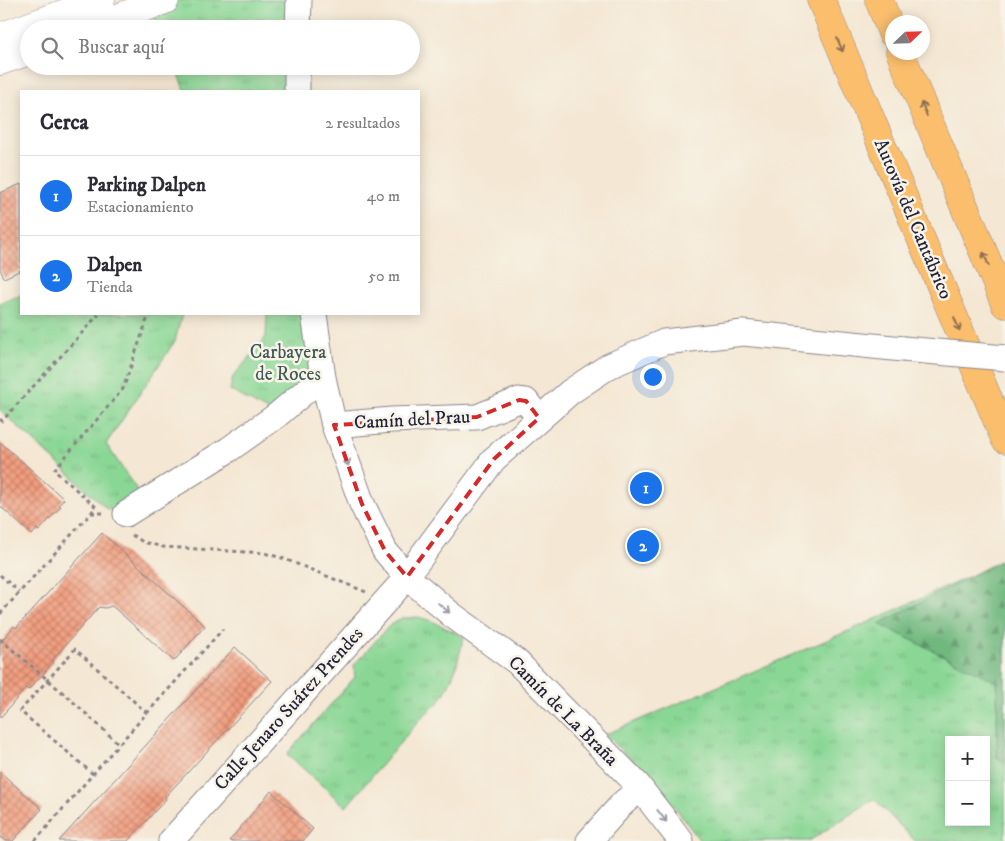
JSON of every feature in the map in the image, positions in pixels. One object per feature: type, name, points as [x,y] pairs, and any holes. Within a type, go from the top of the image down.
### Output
[{"type":"highway","name":"Autovía del Cantábrico","points":[[821,0],[1005,439]]},
{"type":"highway","points":[[879,0],[885,16]]},
{"type":"highway","points":[[903,60],[1005,304]]},
{"type":"street","points":[[46,20],[101,0]]},
{"type":"street","points":[[298,20],[299,0]]},
{"type":"street","points":[[112,20],[158,3]]},
{"type":"street","points":[[0,37],[20,30]]},
{"type":"street","points":[[0,62],[20,54]]},
{"type":"street","points":[[297,75],[297,90]]},
{"type":"street","name":"Camín de La Braña","points":[[314,315],[323,378],[334,426],[362,504],[385,551],[407,577],[452,615],[518,662],[640,789],[681,841]]},
{"type":"street","name":"Calle Jenaro Suárez Prendes","points":[[171,841],[407,577],[494,459],[570,392],[609,366],[664,342],[743,333],[1005,358]]},
{"type":"street","points":[[126,514],[228,450],[276,416],[323,378]]},
{"type":"street","name":"Camín del Prau","points":[[334,426],[383,421],[477,417],[520,400],[526,401],[539,418]]},
{"type":"street","points":[[588,841],[623,803],[640,789]]},
{"type":"path","points":[[0,419],[2,420],[98,315]]},
{"type":"path","points":[[0,614],[96,507],[54,470],[123,389],[149,315]]},
{"type":"path","points":[[91,513],[126,514],[130,534],[143,542],[163,547],[264,553],[282,558],[364,590],[370,595]]},
{"type":"path","points":[[0,575],[19,592]]},
{"type":"path","points":[[34,841],[223,629]]},
{"type":"path","points":[[0,639],[119,744]]},
{"type":"path","points":[[93,774],[20,711],[75,649],[147,713]]},
{"type":"highlighted area","points":[[519,400],[526,401],[539,418],[494,459],[407,577],[385,551],[362,504],[334,425],[477,417]]},
{"type":"green space","points":[[165,0],[299,0],[298,20],[155,20],[150,6]]},
{"type":"green space","points":[[179,75],[297,75],[297,90],[185,90]]},
{"type":"green space","points":[[20,295],[20,315],[182,315],[175,341],[106,444],[145,502],[126,514],[107,509],[0,410],[0,303]]},
{"type":"green space","name":"Carbayera de Roces","points":[[267,315],[314,315],[323,378],[276,416],[230,390],[233,377],[266,337]]},
{"type":"green space","points":[[1005,558],[1005,765],[997,757],[997,682],[879,624]]},
{"type":"green space","points":[[992,566],[1005,601],[1005,841],[915,841],[874,799],[809,841],[700,841],[655,780],[604,735],[867,623]]},
{"type":"green space","points":[[418,617],[432,621],[464,637],[456,668],[439,702],[422,717],[346,807],[287,754],[355,677],[354,665],[390,625],[402,618]]},
{"type":"building","points":[[20,184],[20,270],[4,278],[0,269],[0,193]]},
{"type":"building","points":[[0,442],[64,499],[59,505],[61,506],[39,531],[37,529],[32,535],[0,506]]},
{"type":"building","points":[[102,533],[205,626],[174,661],[112,606],[99,607],[52,660],[54,661],[45,672],[28,690],[26,688],[0,718],[0,643],[14,626],[16,628]]},
{"type":"building","points":[[235,647],[272,681],[165,797],[166,799],[128,841],[59,841]]},
{"type":"building","points":[[0,772],[42,809],[13,841],[6,841],[0,836]]},
{"type":"building","points":[[271,791],[313,829],[303,841],[229,841]]},
{"type":"place","name":"Parking Dalpen","points":[[646,488]]},
{"type":"place","name":"Dalpen","points":[[643,546]]}]
